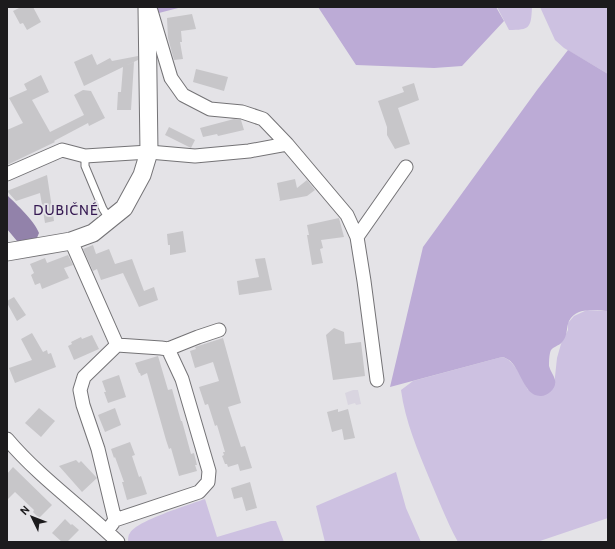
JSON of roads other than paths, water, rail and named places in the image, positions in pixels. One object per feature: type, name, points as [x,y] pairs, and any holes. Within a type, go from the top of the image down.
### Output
[{"type":"street","points":[[148,7],[171,78],[183,95],[210,109],[242,112],[263,119],[287,144],[347,215],[357,237],[377,380]]},
{"type":"street","points":[[7,252],[71,241],[94,233],[124,208],[142,175],[149,152],[148,7]]},
{"type":"street","points":[[7,174],[62,150],[86,156],[149,152],[194,156],[249,151],[287,144]]},
{"type":"street","points":[[357,237],[406,167]]},
{"type":"street","points":[[71,241],[117,345]]},
{"type":"street","points":[[115,520],[98,449],[83,405],[80,390],[84,377],[117,345],[168,349],[219,330]]},
{"type":"street","points":[[107,531],[115,520],[199,492],[208,482],[209,471],[182,379],[168,349]]},
{"type":"street","points":[[7,439],[17,451],[59,490],[118,542]]},
{"type":"lane","points":[[86,156],[85,166],[103,209],[110,220]]},
{"type":"district","name":"DUBIČNÉ","points":[[66,210]]}]
